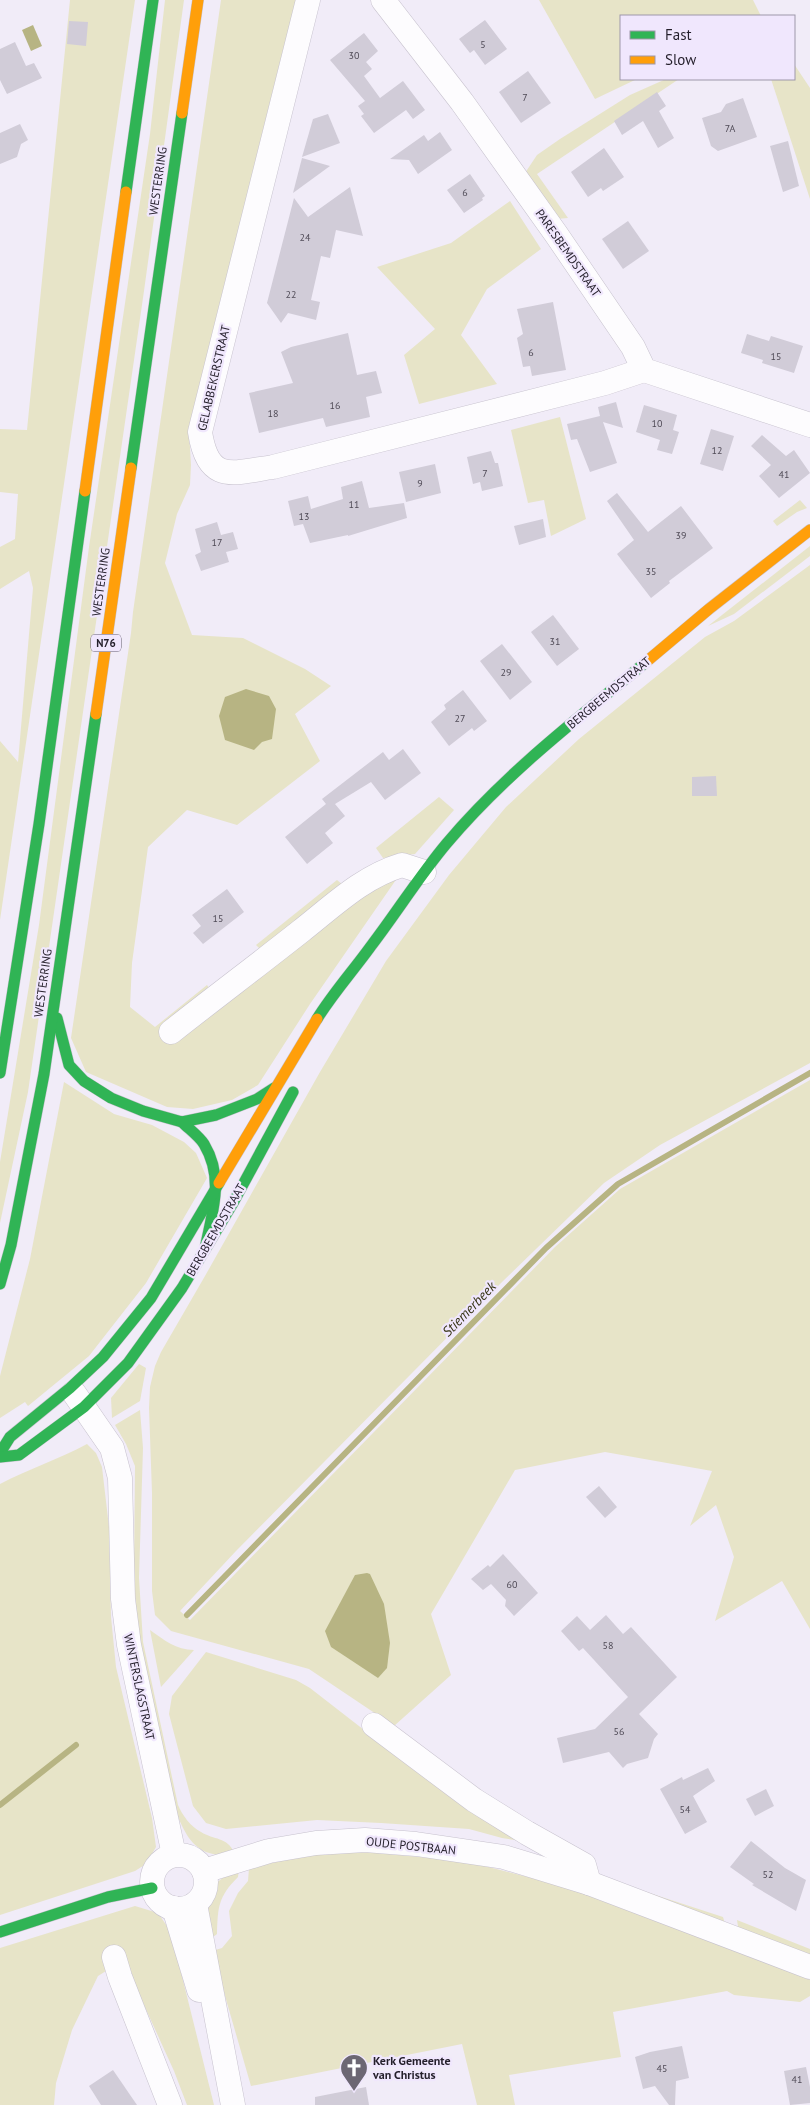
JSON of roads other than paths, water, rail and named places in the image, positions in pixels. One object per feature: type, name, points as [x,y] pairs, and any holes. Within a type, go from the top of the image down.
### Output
[{"type":"main road","points":[[0,1073],[39,824],[154,0]]},
{"type":"main road","name":"WESTERRING","points":[[0,1284],[11,1245],[44,1074],[198,0]]},
{"type":"main road","name":"BERGBEEMDSTRAAT","points":[[0,1453],[10,1437],[70,1388],[103,1357],[151,1298],[216,1191],[274,1088],[333,993],[370,948],[447,843],[486,801],[546,745],[710,609],[810,530]]},
{"type":"main road","name":"BERGBEEMDSTRAAT","points":[[335,1012],[370,948]]},
{"type":"main road","points":[[54,1006],[69,1065],[84,1081],[119,1101],[143,1111],[182,1122],[216,1115],[257,1099],[274,1088]]},
{"type":"main road","name":"BERGBEEMDSTRAAT","points":[[0,1457],[19,1455],[84,1407],[138,1350],[182,1288],[205,1250],[233,1203],[298,1082]]},
{"type":"main road","points":[[182,1122],[203,1143],[215,1169],[216,1191],[205,1250]]},
{"type":"main road","points":[[0,1932],[108,1897],[152,1888]]},
{"type":"street","name":"GELABBEKERSTRAAT","points":[[308,0],[200,432],[204,453],[210,464],[221,471],[233,473],[273,467],[605,384],[644,370]]},
{"type":"street","name":"PARESBEMDSTRAAT","points":[[382,0],[462,102],[556,234],[633,347],[644,370]]},
{"type":"street","points":[[644,370],[810,425]]},
{"type":"street","points":[[171,1032],[302,931],[351,890],[376,875],[402,865],[424,872]]},
{"type":"street","name":"WINTERSLAGSTRAAT","points":[[70,1388],[112,1448],[120,1478],[123,1599],[129,1644],[174,1855]]},
{"type":"street","points":[[374,1725],[474,1800],[584,1865],[588,1883]]},
{"type":"street","name":"OUDE POSTBAAN","points":[[204,1871],[269,1851],[316,1843],[365,1840],[416,1844],[504,1857],[588,1883],[810,1967]]},
{"type":"street","points":[[183,1855],[192,1858],[204,1871],[205,1889],[184,1906],[161,1903],[152,1888],[154,1870],[166,1857],[183,1855]]},
{"type":"street","points":[[184,1906],[232,2098]]},
{"type":"street","points":[[112,1972],[170,2105]]},
{"type":"waterway","name":"Stiemerbeek","points":[[187,1615],[546,1248],[618,1184],[810,1073]]},
{"type":"waterway","name":"Stiemerbeek","points":[[0,1805],[76,1745]]},
{"type":"place","name":"Kerk Gemeente van Christus","points":[[354,2092]]}]
